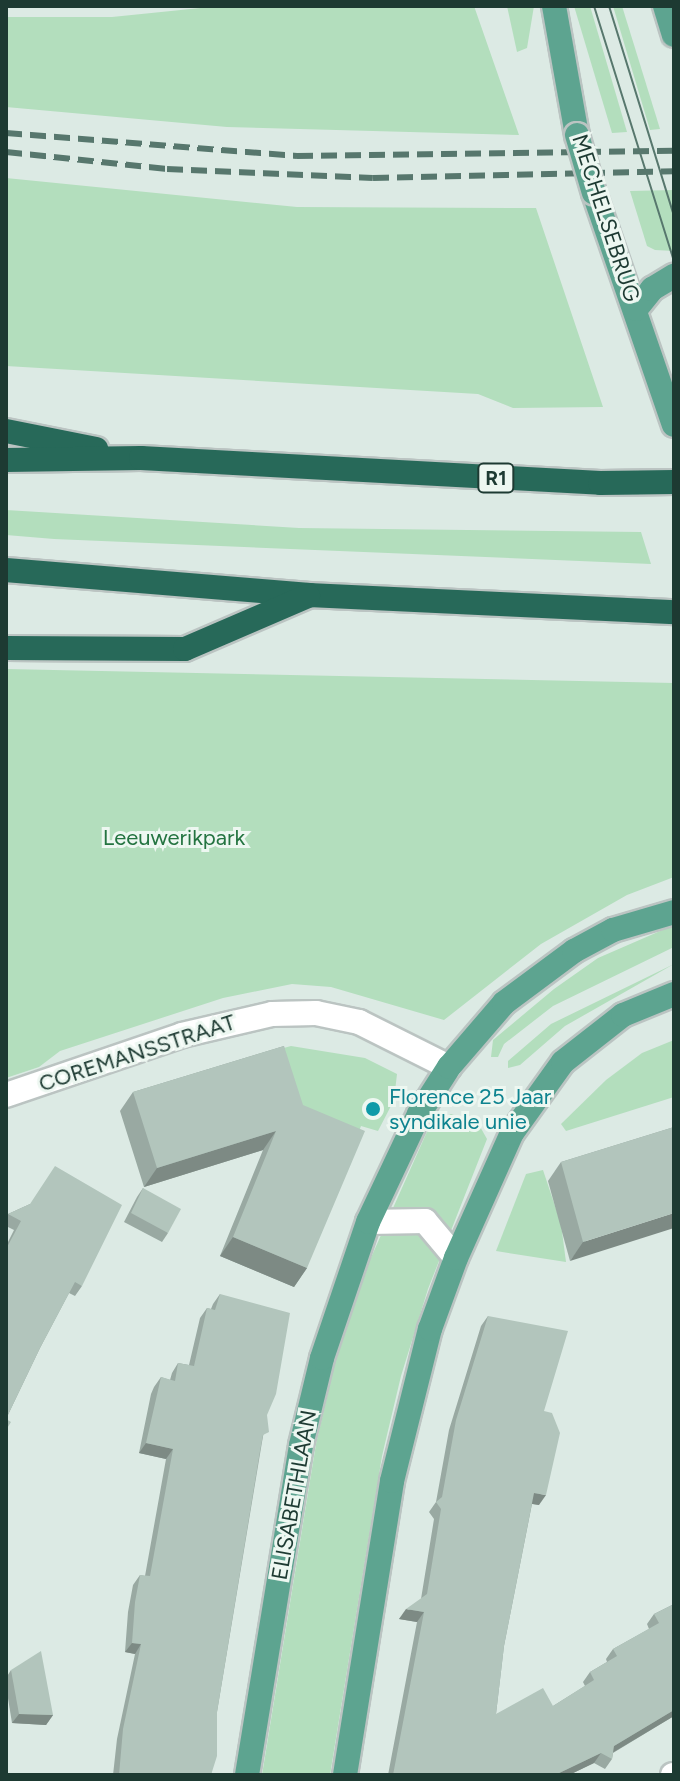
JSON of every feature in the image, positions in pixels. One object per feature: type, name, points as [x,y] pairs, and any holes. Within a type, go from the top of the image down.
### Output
[{"type":"highway","points":[[6,431],[141,458]]},
{"type":"highway","name":"R1","points":[[6,460],[141,458],[585,483],[674,482]]},
{"type":"highway","points":[[6,570],[310,595],[674,612]]},
{"type":"highway","points":[[6,648],[185,649],[310,595]]},
{"type":"main road","name":"MECHELSEBRUG","points":[[554,6],[577,135],[674,425]]},
{"type":"main road","points":[[665,6],[674,35]]},
{"type":"main road","points":[[638,317],[652,289],[674,276]]},
{"type":"main road","name":"ELISABETHLAAN","points":[[247,1775],[301,1445],[322,1358],[368,1222],[419,1114],[449,1067],[504,1003],[550,968],[613,930],[674,912]]},
{"type":"main road","points":[[345,1775],[392,1481],[430,1329],[456,1258],[512,1133],[554,1074],[600,1030],[674,994]]},
{"type":"street","name":"COREMANSSTRAAT","points":[[6,1095],[182,1035],[272,1014],[316,1013],[359,1022],[449,1067]]},
{"type":"street","points":[[368,1222],[425,1221],[456,1258]]},
{"type":"green space","points":[[220,6],[474,6],[519,135],[227,127],[6,107],[6,17],[112,17]]},
{"type":"green space","points":[[507,6],[534,6],[527,48],[517,52]]},
{"type":"green space","points":[[574,6],[590,6],[627,132],[612,133]]},
{"type":"green space","points":[[613,6],[622,6],[660,129],[650,130]]},
{"type":"green space","points":[[6,178],[297,207],[536,208],[603,407],[513,408],[478,394],[6,366]]},
{"type":"green space","points":[[674,190],[674,251],[655,250],[647,246],[630,191]]},
{"type":"green space","points":[[6,510],[299,528],[641,532],[651,564],[6,535]]},
{"type":"green space","name":"Leeuwerikpark","points":[[6,669],[674,683],[674,877],[627,895],[541,944],[444,1020],[331,987],[292,984],[223,998],[60,1051],[39,1067],[6,1078]]},
{"type":"green space","points":[[674,925],[674,947],[553,1006],[504,1044],[498,1057],[491,1057],[493,1040],[554,989],[598,958]]},
{"type":"green space","points":[[674,964],[565,1026],[520,1065],[508,1068],[508,1061],[551,1024]]},
{"type":"green space","points":[[674,1040],[674,1097],[566,1131],[561,1124],[606,1080],[642,1053]]},
{"type":"green space","points":[[291,1046],[365,1058],[397,1074],[394,1100],[378,1131],[361,1126],[352,1150],[289,1124],[269,1052]]},
{"type":"green space","points":[[451,1114],[478,1123],[487,1139],[428,1289],[401,1376],[382,1456],[330,1775],[262,1775],[316,1444],[335,1363],[365,1271],[430,1125]]},
{"type":"green space","points":[[543,1170],[561,1224],[566,1262],[496,1251],[526,1174]]},
{"type":"building","points":[[284,1046],[303,1105],[365,1131],[307,1268],[233,1237],[276,1131],[157,1168],[133,1092]]},
{"type":"building","points":[[674,1127],[674,1213],[583,1242],[561,1162]]},
{"type":"building","points":[[55,1166],[122,1205],[82,1286],[75,1282],[6,1419],[6,1249],[21,1221],[8,1214],[30,1204]]},
{"type":"building","points":[[143,1188],[181,1209],[168,1233],[131,1213]]},
{"type":"building","points":[[220,1294],[290,1313],[276,1394],[267,1415],[269,1432],[263,1435],[260,1451],[217,1712],[217,1756],[211,1775],[119,1775],[123,1729],[141,1644],[132,1643],[135,1602],[140,1575],[150,1576],[173,1449],[146,1443],[161,1377],[175,1381],[178,1363],[194,1366],[207,1308],[215,1310]]},
{"type":"building","points":[[488,1316],[568,1331],[544,1411],[552,1413],[560,1433],[546,1495],[534,1493],[504,1646],[496,1714],[543,1688],[553,1706],[594,1680],[590,1672],[617,1656],[613,1649],[659,1623],[654,1614],[674,1604],[674,1710],[614,1746],[612,1759],[601,1753],[555,1775],[393,1775],[424,1612],[406,1609],[427,1594],[441,1509],[436,1502],[442,1497],[456,1420]]},
{"type":"building","points":[[41,1651],[53,1715],[19,1714],[11,1670]]},
{"type":"tram line","points":[[594,6],[674,261]]},
{"type":"tram line","points":[[609,6],[674,216]]},
{"type":"railway","points":[[6,133],[297,156],[674,151]]},
{"type":"railway","points":[[6,152],[167,169],[373,178],[674,171]]},
{"type":"place","name":"Florence 25 Jaar syndikale unie","points":[[373,1109]]}]
